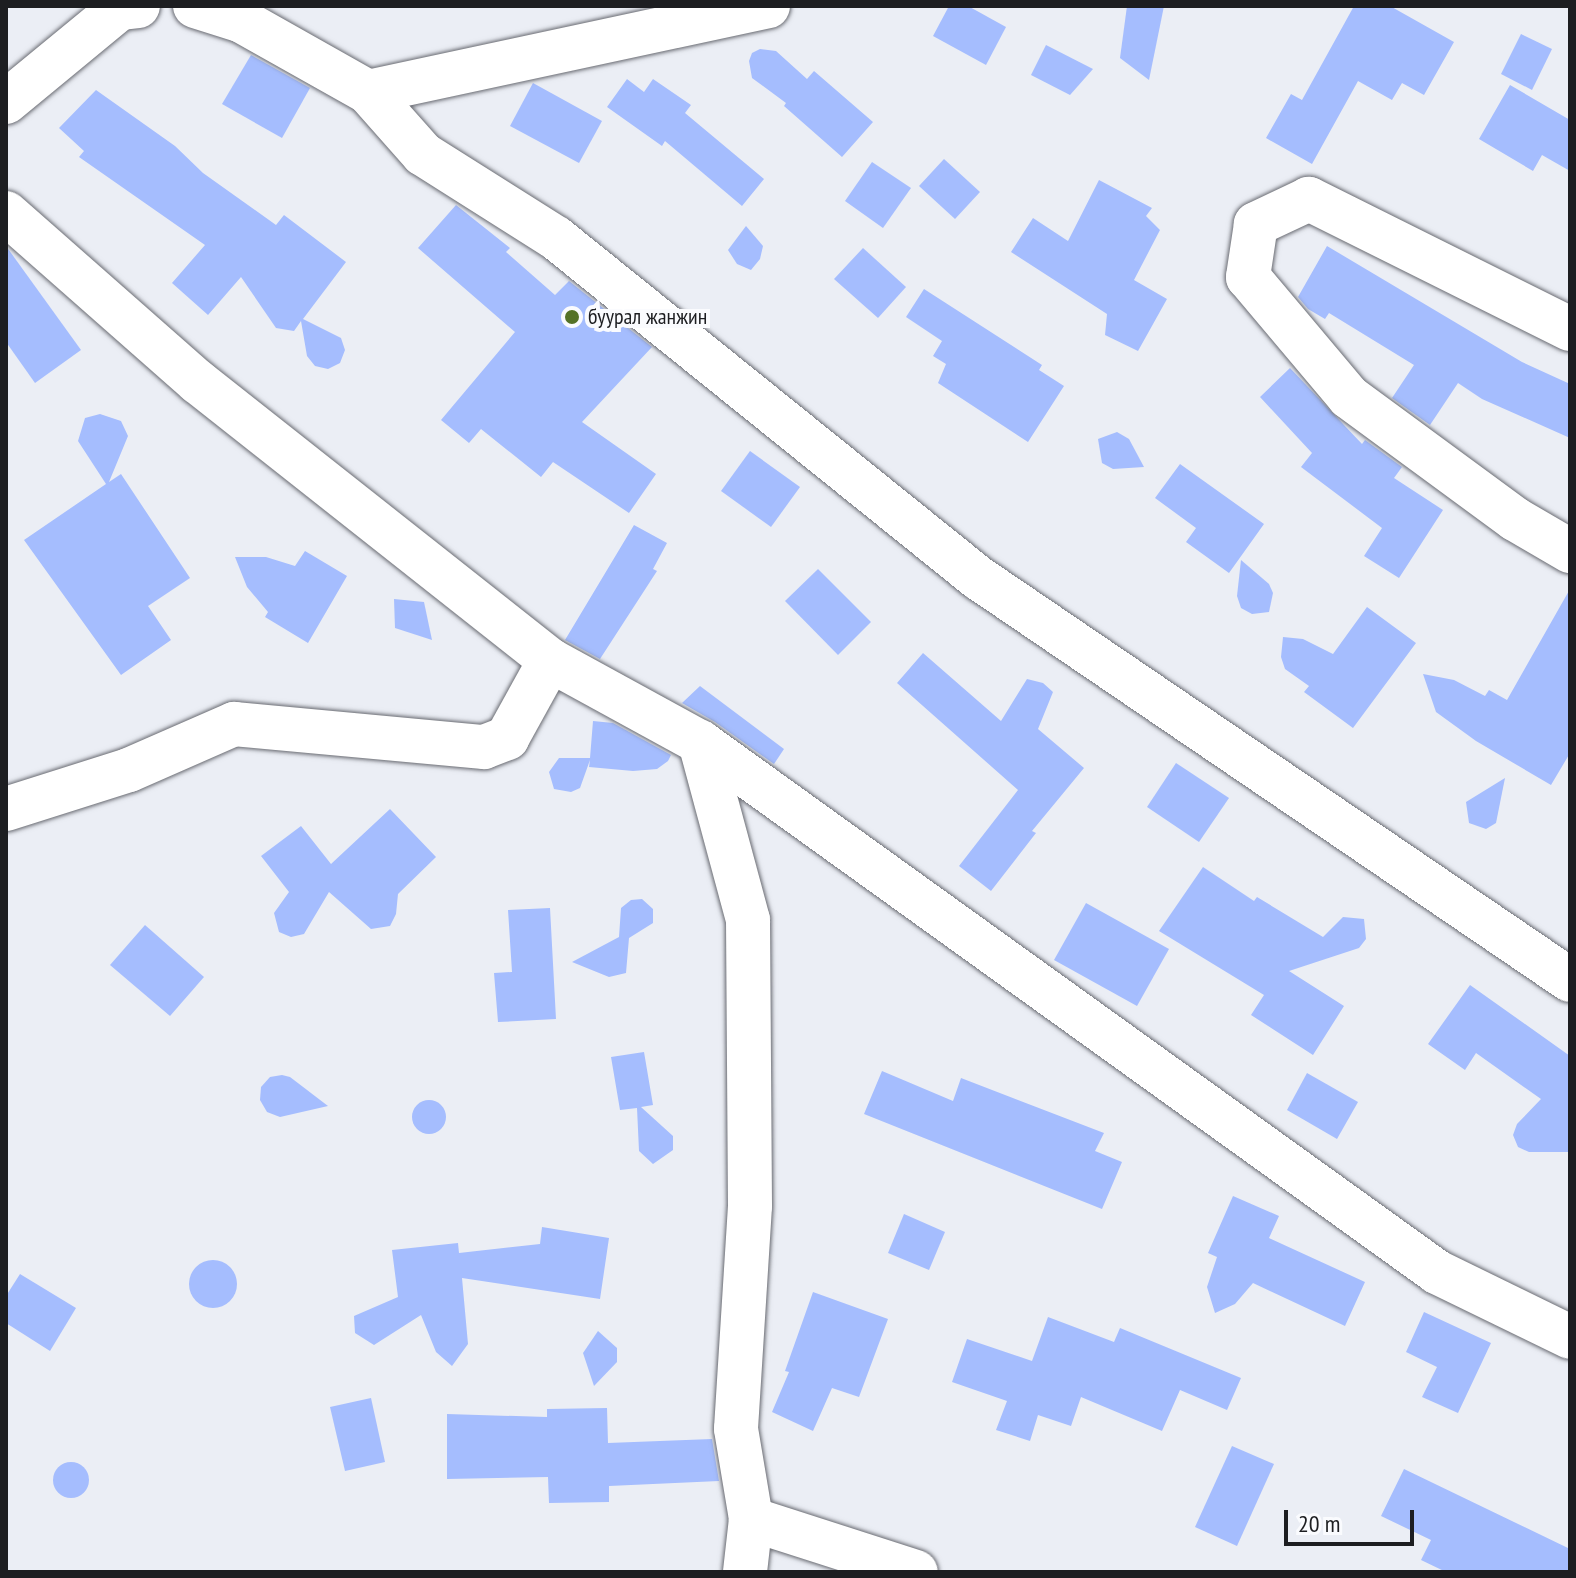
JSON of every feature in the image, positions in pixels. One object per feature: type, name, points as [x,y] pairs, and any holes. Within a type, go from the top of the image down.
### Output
[{"type":"street","points":[[6,102],[120,8],[138,6]]},
{"type":"street","points":[[195,6],[242,21],[368,92],[423,154],[556,238],[977,577],[1570,980]]},
{"type":"street","points":[[368,92],[673,16],[768,6]]},
{"type":"street","points":[[1570,329],[1309,199],[1256,224],[1248,277],[1349,397],[1515,519],[1570,551]]},
{"type":"street","points":[[6,213],[198,382],[550,660],[700,742],[1437,1272],[1570,1337]]},
{"type":"street","points":[[6,809],[129,770],[234,724],[484,747],[507,738],[550,660]]},
{"type":"street","points":[[700,742],[748,920],[750,1206],[736,1429],[751,1519],[745,1572]]},
{"type":"street","points":[[751,1519],[916,1572]]},
{"type":"building","points":[[949,6],[968,6],[1006,27],[986,65],[933,36]]},
{"type":"building","points":[[1127,6],[1164,6],[1149,80],[1120,58]]},
{"type":"building","points":[[1354,6],[1390,6],[1454,42],[1424,95],[1402,83],[1392,100],[1358,81],[1312,164],[1266,138],[1291,94],[1302,100]]},
{"type":"building","points":[[1521,34],[1552,49],[1532,90],[1501,74]]},
{"type":"building","points":[[1046,45],[1093,69],[1070,95],[1031,75]]},
{"type":"building","points":[[760,49],[776,51],[807,79],[814,71],[873,122],[842,157],[784,106],[786,103],[752,78],[749,61],[752,53]]},
{"type":"building","points":[[251,55],[310,88],[282,138],[222,104]]},
{"type":"building","points":[[627,79],[644,92],[653,79],[691,105],[685,113],[764,179],[742,206],[665,141],[662,146],[607,107]]},
{"type":"building","points":[[533,83],[602,121],[579,163],[510,126]]},
{"type":"building","points":[[1510,85],[1570,120],[1570,171],[1542,155],[1533,171],[1479,139]]},
{"type":"building","points":[[96,90],[175,146],[203,173],[276,225],[284,215],[346,262],[303,319],[341,338],[345,350],[340,363],[328,369],[315,366],[307,356],[301,321],[294,331],[276,328],[241,277],[208,315],[172,283],[205,245],[79,157],[84,151],[59,128]]},
{"type":"building","points":[[944,159],[980,192],[955,219],[919,186]]},
{"type":"building","points":[[872,162],[911,188],[883,228],[845,201]]},
{"type":"building","points":[[1099,180],[1152,208],[1146,216],[1160,230],[1134,280],[1167,299],[1138,351],[1105,335],[1107,314],[1011,252],[1033,218],[1068,241]]},
{"type":"building","points":[[456,205],[510,248],[506,252],[555,295],[569,281],[652,347],[582,422],[656,474],[629,513],[553,462],[541,477],[481,429],[469,443],[441,420],[515,332],[418,248]]},
{"type":"building","points":[[746,226],[763,246],[760,259],[751,270],[737,264],[728,250]]},
{"type":"building","points":[[6,246],[81,350],[35,383],[6,342]]},
{"type":"building","points":[[1327,246],[1522,362],[1570,384],[1570,438],[1482,399],[1458,383],[1430,425],[1392,398],[1414,365],[1329,313],[1325,319],[1308,309],[1298,297]]},
{"type":"building","points":[[863,248],[906,287],[878,318],[834,279]]},
{"type":"building","points":[[924,289],[1042,365],[1039,370],[1064,386],[1028,442],[938,383],[946,364],[933,356],[942,341],[906,317]]},
{"type":"building","points":[[1290,368],[1362,444],[1365,440],[1402,467],[1394,478],[1443,510],[1399,578],[1364,556],[1382,528],[1301,467],[1312,453],[1260,397]]},
{"type":"building","points":[[100,414],[121,421],[128,436],[109,482],[121,474],[190,578],[148,606],[171,640],[121,675],[24,540],[106,484],[78,441],[85,418]]},
{"type":"building","points":[[1117,432],[1129,439],[1144,467],[1113,469],[1102,463],[1098,439]]},
{"type":"building","points":[[750,451],[800,487],[771,527],[721,491]]},
{"type":"building","points":[[1180,464],[1264,524],[1229,573],[1186,542],[1196,528],[1155,498]]},
{"type":"building","points":[[634,525],[667,543],[653,569],[657,571],[600,659],[565,640]]},
{"type":"building","points":[[305,551],[347,576],[308,643],[265,617],[268,612],[247,587],[235,557],[266,557],[295,566]]},
{"type":"building","points":[[1241,560],[1269,584],[1273,593],[1269,612],[1252,614],[1241,608],[1237,596]]},
{"type":"building","points":[[818,569],[871,622],[838,655],[785,601]]},
{"type":"building","points":[[1570,589],[1570,753],[1551,785],[1476,741],[1436,712],[1423,674],[1454,680],[1485,696],[1489,690],[1507,700]]},
{"type":"building","points":[[394,599],[424,602],[432,640],[395,628]]},
{"type":"building","points":[[1367,607],[1416,643],[1353,728],[1304,692],[1309,686],[1285,669],[1281,657],[1283,637],[1303,639],[1333,654]]},
{"type":"building","points":[[923,653],[1001,721],[1027,679],[1043,683],[1053,692],[1038,729],[1084,768],[1032,831],[1036,833],[991,891],[959,866],[1018,790],[897,683]]},
{"type":"building","points":[[700,686],[784,749],[774,764],[715,722],[682,703]]},
{"type":"building","points":[[593,721],[613,723],[671,755],[657,769],[633,771],[589,767],[590,760],[580,788],[571,792],[554,789],[549,772],[559,758],[590,758]]},
{"type":"building","points":[[1176,763],[1229,798],[1199,842],[1147,807]]},
{"type":"building","points":[[1505,778],[1496,823],[1486,829],[1469,823],[1466,802]]},
{"type":"building","points":[[390,809],[436,857],[398,894],[396,914],[390,926],[371,929],[329,892],[304,934],[291,937],[279,932],[274,913],[289,892],[261,856],[301,826],[331,864]]},
{"type":"building","points":[[1203,867],[1254,901],[1257,897],[1323,937],[1343,917],[1364,919],[1366,939],[1359,948],[1289,971],[1344,1006],[1313,1055],[1251,1015],[1264,995],[1159,931]]},
{"type":"building","points":[[642,899],[653,909],[653,923],[629,938],[626,973],[609,977],[572,962],[619,937],[621,908],[631,900]]},
{"type":"building","points":[[1086,903],[1169,949],[1137,1006],[1054,960]]},
{"type":"building","points":[[550,908],[556,1019],[498,1022],[494,973],[512,972],[508,910]]},
{"type":"building","points":[[145,925],[204,977],[170,1016],[110,965]]},
{"type":"building","points":[[1470,985],[1570,1056],[1570,1152],[1529,1152],[1518,1147],[1513,1135],[1517,1124],[1541,1099],[1476,1053],[1465,1070],[1428,1044]]},
{"type":"building","points":[[644,1052],[653,1105],[641,1107],[673,1136],[673,1150],[653,1164],[639,1151],[637,1108],[620,1110],[611,1057]]},
{"type":"building","points":[[882,1071],[953,1101],[961,1078],[1104,1133],[1095,1151],[1122,1162],[1102,1209],[864,1114]]},
{"type":"building","points":[[1307,1073],[1358,1102],[1337,1139],[1287,1110]]},
{"type":"building","points":[[270,1077],[290,1077],[328,1106],[280,1117],[267,1112],[260,1100],[261,1087]]},
{"type":"building","points":[[429,1100],[441,1105],[446,1117],[441,1129],[429,1134],[417,1129],[412,1117],[417,1105]]},
{"type":"building","points":[[1233,1196],[1279,1216],[1269,1238],[1365,1282],[1345,1326],[1253,1283],[1235,1304],[1215,1313],[1207,1287],[1217,1257],[1208,1253]]},
{"type":"building","points":[[904,1214],[945,1232],[929,1270],[888,1253]]},
{"type":"building","points":[[542,1227],[609,1238],[600,1299],[462,1278],[468,1344],[452,1366],[436,1352],[421,1315],[374,1345],[355,1333],[354,1316],[398,1297],[392,1250],[458,1243],[459,1253],[540,1244]]},
{"type":"building","points":[[213,1260],[230,1267],[237,1284],[230,1301],[213,1308],[196,1301],[189,1284],[196,1267]]},
{"type":"building","points":[[20,1274],[76,1308],[50,1351],[6,1323],[6,1296]]},
{"type":"building","points":[[813,1292],[888,1319],[859,1397],[832,1388],[813,1431],[772,1412],[789,1372],[785,1371]]},
{"type":"building","points":[[1424,1312],[1491,1343],[1458,1413],[1422,1397],[1437,1367],[1406,1352]]},
{"type":"building","points":[[1048,1317],[1114,1342],[1120,1328],[1241,1378],[1227,1410],[1180,1390],[1162,1431],[1081,1397],[1071,1426],[1038,1415],[1030,1441],[996,1430],[1007,1401],[952,1382],[967,1339],[1032,1361]]},
{"type":"building","points":[[598,1331],[617,1348],[617,1362],[594,1386],[583,1353]]},
{"type":"building","points":[[371,1398],[385,1462],[345,1471],[330,1407]]},
{"type":"building","points":[[607,1408],[608,1443],[712,1439],[719,1481],[609,1486],[609,1502],[549,1503],[548,1477],[447,1479],[447,1414],[547,1417],[547,1409]]},
{"type":"building","points":[[1232,1446],[1274,1464],[1237,1546],[1195,1527]]},
{"type":"building","points":[[71,1462],[84,1467],[89,1480],[84,1493],[71,1498],[58,1493],[53,1480],[58,1467]]},
{"type":"building","points":[[1404,1469],[1570,1549],[1570,1572],[1446,1572],[1421,1560],[1431,1540],[1381,1516]]},
{"type":"place","name":"буурал жанжин","points":[[572,317]]}]
